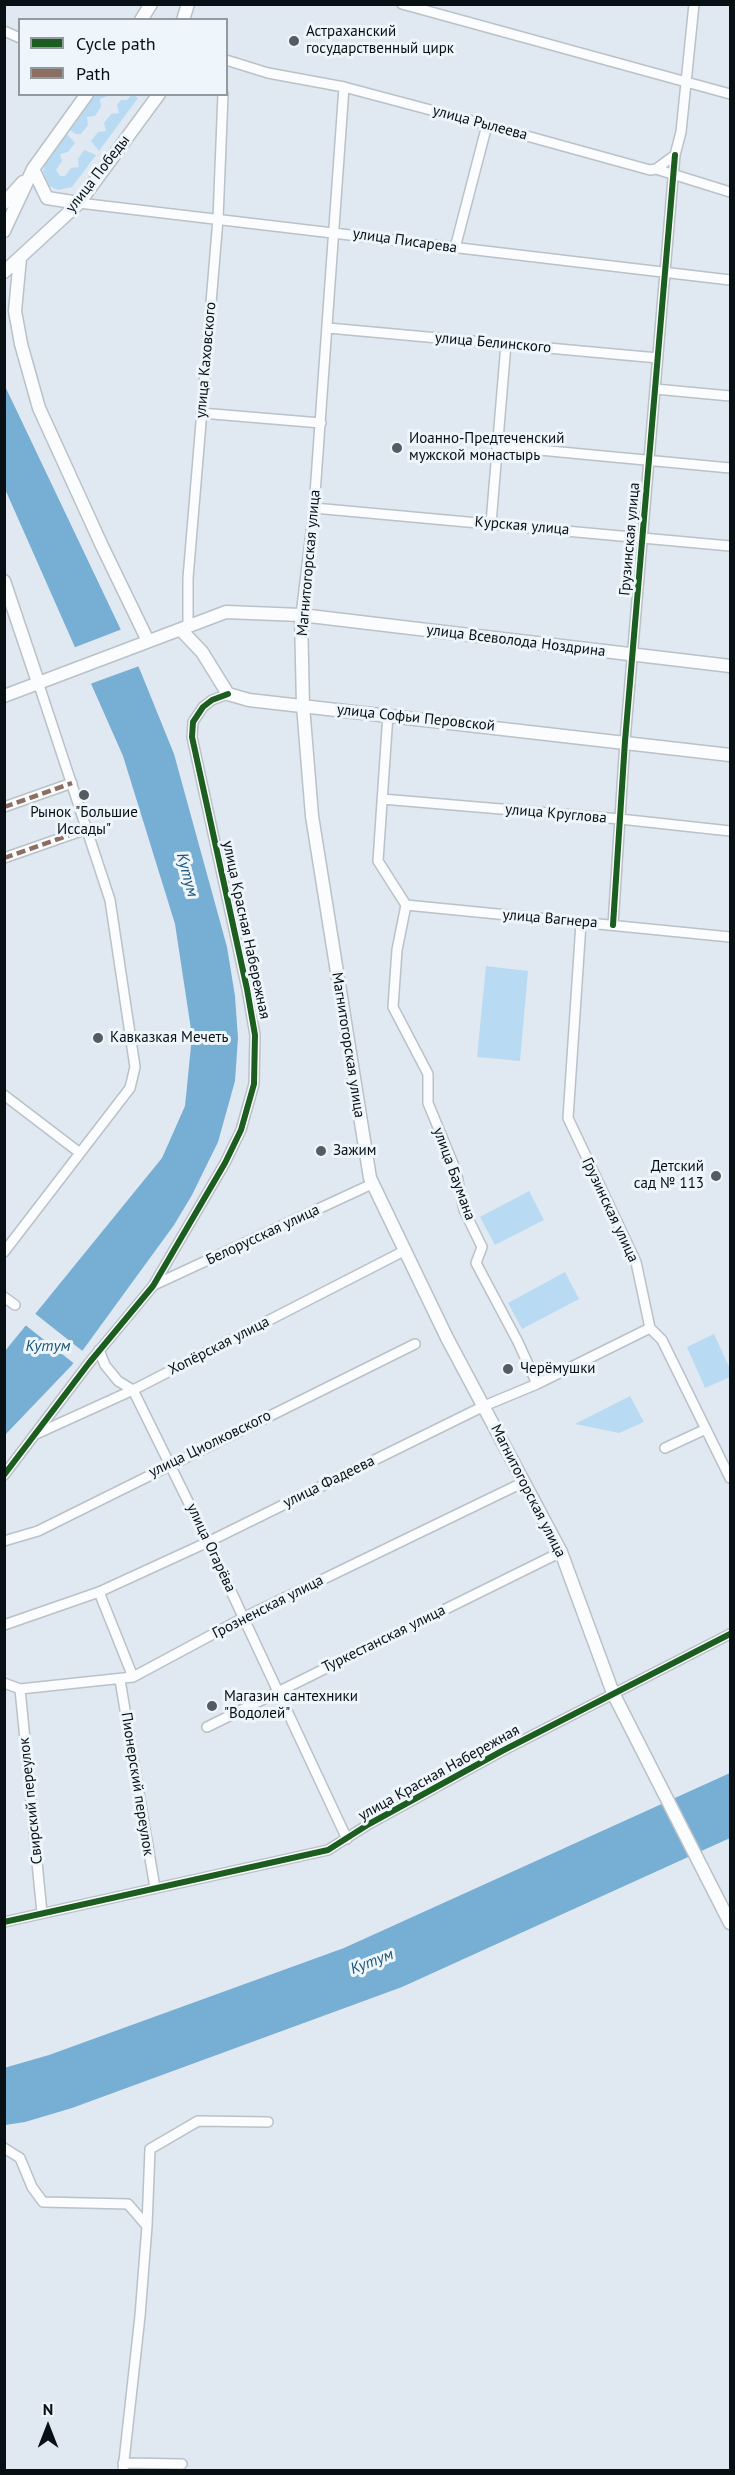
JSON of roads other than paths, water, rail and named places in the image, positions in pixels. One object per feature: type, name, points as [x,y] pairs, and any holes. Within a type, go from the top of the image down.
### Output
[{"type":"main road","points":[[142,18],[152,4]]},
{"type":"main road","points":[[4,203],[33,169],[86,96]]},
{"type":"main road","name":"улица Победы","points":[[4,272],[80,203],[158,96]]},
{"type":"main road","points":[[33,169],[47,198],[80,203]]},
{"type":"main road","points":[[4,231],[33,169]]},
{"type":"main road","points":[[20,258],[15,311],[39,408],[102,546],[142,643]]},
{"type":"main road","points":[[4,581],[38,682]]},
{"type":"main road","name":"улица Всеволода Ноздрина","points":[[184,627],[226,612],[301,615],[730,666]]},
{"type":"main road","name":"Магнитогорская улица","points":[[301,615],[303,706],[312,816],[372,1184],[522,1483],[561,1552],[613,1693],[730,1923]]},
{"type":"main road","points":[[4,696],[184,627],[228,694]]},
{"type":"main road","name":"улица Софьи Перовской","points":[[228,694],[303,706],[625,741],[730,755]]},
{"type":"street","points":[[402,4],[686,80],[730,94]]},
{"type":"street","name":"Грузинская улица","points":[[613,925],[625,741],[673,174],[681,132],[694,4]]},
{"type":"street","points":[[4,31],[18,37]]},
{"type":"street","name":"улица Рылеева","points":[[228,61],[268,73],[344,87],[487,124],[650,170],[656,169],[730,192]]},
{"type":"street","points":[[228,66],[268,73]]},
{"type":"street","name":"Магнитогорская улица","points":[[301,615],[314,508],[321,423],[344,87]]},
{"type":"street","name":"улица Каховского","points":[[184,627],[218,219],[223,96]]},
{"type":"street","points":[[455,248],[487,124]]},
{"type":"street","points":[[656,169],[675,155]]},
{"type":"street","name":"улица Писарева","points":[[80,203],[730,280]]},
{"type":"street","name":"улица Белинского","points":[[328,328],[658,358]]},
{"type":"street","points":[[491,524],[506,344]]},
{"type":"street","points":[[655,389],[730,396]]},
{"type":"street","points":[[201,413],[321,423]]},
{"type":"street","points":[[497,446],[730,468]]},
{"type":"street","name":"Курская улица","points":[[314,508],[730,546]]},
{"type":"street","points":[[4,1252],[130,1088],[135,1067],[110,900],[38,682]]},
{"type":"street","name":"улица Красная Набережная","points":[[4,1475],[99,1350],[153,1286],[225,1163],[241,1130],[254,1084],[255,1035],[192,737],[193,722],[203,707],[212,700],[228,694]]},
{"type":"street","points":[[388,714],[378,861],[406,905]]},
{"type":"street","points":[[4,807],[72,783]]},
{"type":"street","name":"улица Круглова","points":[[382,799],[620,819],[730,831]]},
{"type":"street","points":[[4,858],[87,829]]},
{"type":"street","name":"улица Вагнера","points":[[406,905],[730,937]]},
{"type":"street","name":"улица Баумана","points":[[406,905],[398,950],[393,1007],[428,1074],[428,1103],[456,1172],[464,1210],[482,1247],[476,1263],[518,1342],[537,1384]]},
{"type":"street","name":"Грузинская улица","points":[[581,923],[568,1118],[636,1262],[650,1328],[662,1340],[730,1478]]},
{"type":"street","points":[[4,1095],[80,1153]]},
{"type":"street","name":"Белорусская улица","points":[[153,1286],[372,1184]]},
{"type":"street","name":"Хопёрская улица","points":[[32,1437],[133,1390],[404,1251]]},
{"type":"street","points":[[4,1297],[15,1305]]},
{"type":"street","name":"улица Фадеева","points":[[4,1625],[34,1617],[99,1592],[208,1542],[484,1406],[537,1384],[650,1328]]},
{"type":"street","name":"улица Циолковского","points":[[4,1541],[38,1531],[415,1344]]},
{"type":"street","points":[[99,1350],[105,1365],[118,1381],[133,1390]]},
{"type":"street","name":"улица Огарёва","points":[[133,1390],[208,1542],[347,1839]]},
{"type":"street","points":[[665,1448],[706,1429]]},
{"type":"street","name":"Грозненская улица","points":[[4,1683],[20,1689],[133,1677],[243,1618],[522,1483]]},
{"type":"street","name":"Туркестанская улица","points":[[207,1726],[561,1552]]},
{"type":"street","points":[[99,1592],[133,1677]]},
{"type":"street","name":"улица Красная Набережная","points":[[4,1922],[328,1850],[414,1799],[613,1693],[730,1634]]},
{"type":"street","name":"Пионерский переулок","points":[[120,1680],[155,1888]]},
{"type":"street","name":"Свирский переулок","points":[[20,1689],[42,1913]]},
{"type":"street","points":[[182,2464],[123,2467],[147,2226],[150,2148],[198,2121],[268,2122]]},
{"type":"street","points":[[4,2148],[20,2158],[32,2187],[43,2202],[128,2204],[147,2226]]},
{"type":"water","name":"Кутум","points":[[4,384],[140,670],[174,754],[227,947],[235,996],[238,1038],[235,1081],[218,1142],[192,1195],[174,1225],[72,1365],[5,1435],[5,1351],[162,1158],[185,1106],[192,1036],[175,924],[123,756],[5,489]]},
{"type":"water","name":"Кутум","points":[[730,1773],[730,1838],[402,1987],[72,2108],[25,2122],[5,2125],[4,2068],[49,2055],[344,1948]]},
{"type":"place","name":"Астраханский государственный цирк","points":[[294,41]]},
{"type":"place","name":"Иоанно-Предтеченский мужской монастырь","points":[[397,448]]},
{"type":"place","name":"Рынок \"Большие Иссады\"","points":[[84,795]]},
{"type":"place","name":"Кавказкая Мечеть","points":[[98,1038]]},
{"type":"place","name":"Зажим","points":[[321,1151]]},
{"type":"place","name":"Детский сад № 113","points":[[716,1176]]},
{"type":"place","name":"Черёмушки","points":[[508,1369]]},
{"type":"place","name":"Магазин сантехники \"Водолей\"","points":[[212,1706]]}]
